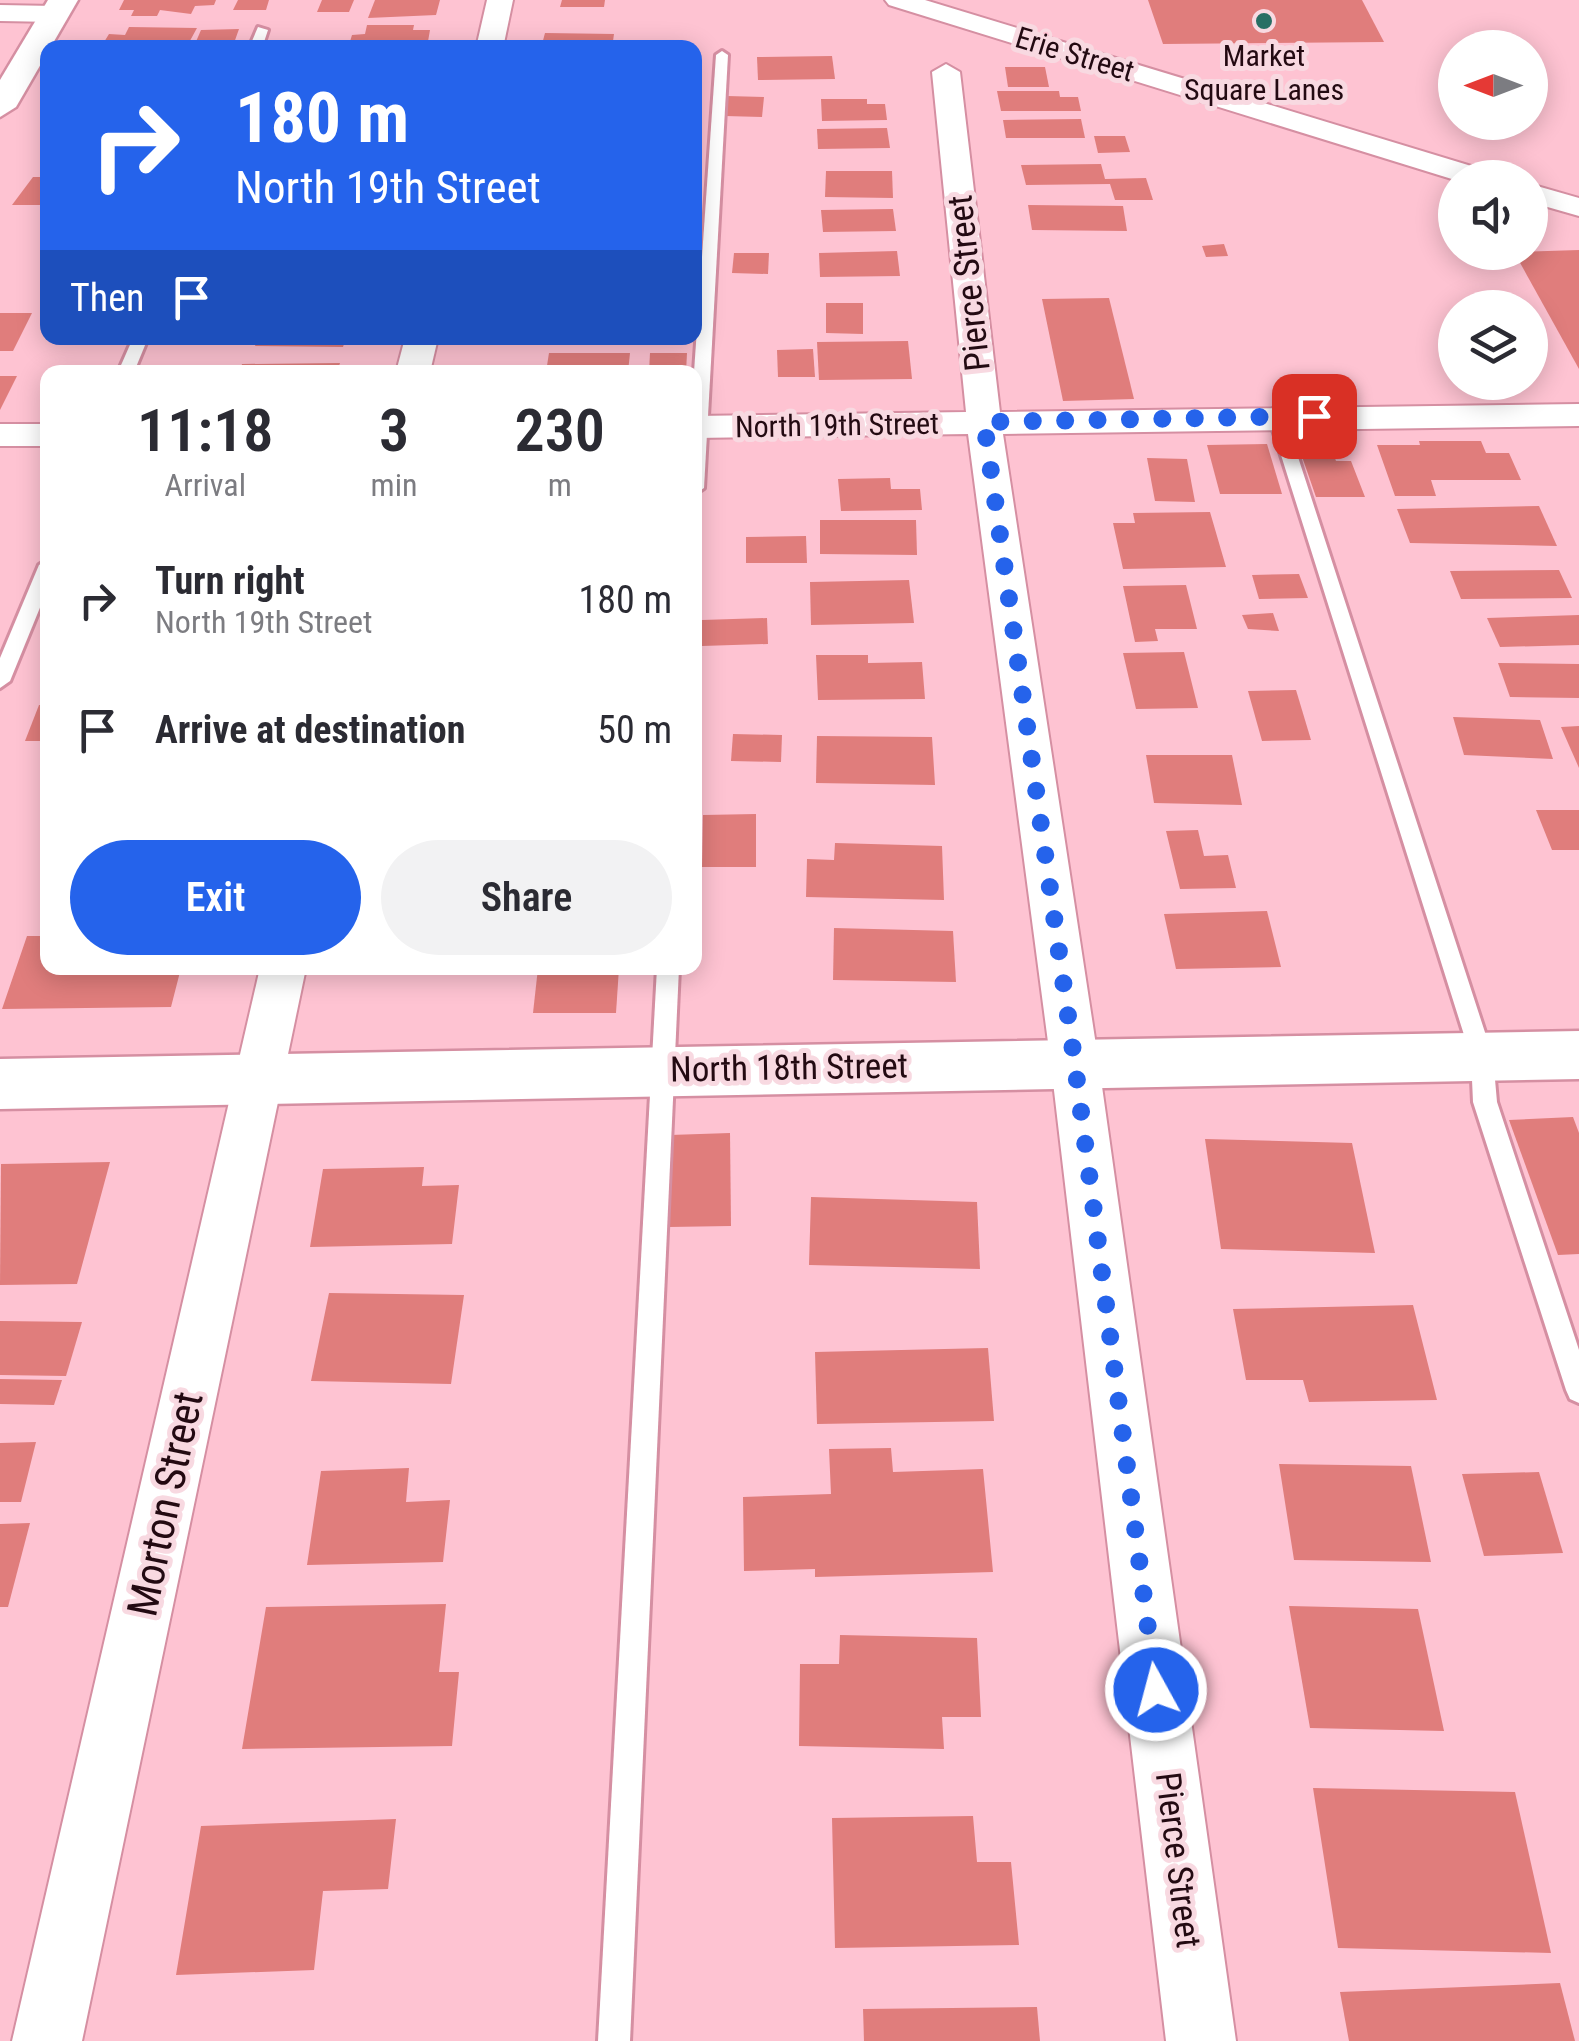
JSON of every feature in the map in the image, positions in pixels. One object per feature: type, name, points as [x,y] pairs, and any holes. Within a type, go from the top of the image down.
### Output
[{"type":"main road","points":[[0,107],[59,7]]},
{"type":"main road","name":"North 18th Street","points":[[0,1084],[1579,1054]]},
{"type":"street","points":[[491,40],[500,0]]},
{"type":"street","name":"Erie Street","points":[[898,0],[1438,165]]},
{"type":"street","points":[[0,14],[59,7]]},
{"type":"street","name":"Pierce Street","points":[[946,72],[984,422],[1075,1065],[1202,2041]]},
{"type":"street","points":[[1548,198],[1579,208]]},
{"type":"street","name":"North 19th Street","points":[[702,427],[1277,417],[1578,418]]},
{"type":"street","points":[[0,435],[40,434]]},
{"type":"street","name":"Morton Street","points":[[47,2041],[281,975]]},
{"type":"lane","points":[[258,40],[262,30]]},
{"type":"lane","points":[[702,341],[722,55]]},
{"type":"lane","points":[[1277,417],[1482,1057],[1485,1102],[1579,1390]]},
{"type":"lane","points":[[0,681],[40,584]]},
{"type":"lane","points":[[614,2041],[668,975]]},
{"type":"building","points":[[124,0],[216,0],[214,5],[195,6],[191,14],[160,10],[157,16],[131,16],[134,10],[119,10]]},
{"type":"building","points":[[238,0],[269,0],[266,10],[233,10]]},
{"type":"building","points":[[322,0],[354,0],[349,12],[317,12]]},
{"type":"building","points":[[375,0],[440,0],[436,15],[368,18]]},
{"type":"building","points":[[562,0],[605,0],[604,7],[560,7]]},
{"type":"building","name":"Market Square Lanes","points":[[1148,0],[1362,0],[1384,42],[1163,44]]},
{"type":"building","points":[[367,25],[414,25],[413,30],[430,30],[428,40],[350,40],[352,35],[365,34]]},
{"type":"building","points":[[129,27],[197,28],[190,40],[105,40],[109,34],[125,35]]},
{"type":"building","points":[[239,29],[235,40],[197,40],[201,30]]},
{"type":"building","points":[[545,33],[614,34],[613,40],[543,40]]},
{"type":"building","points":[[832,56],[835,79],[758,80],[757,57]]},
{"type":"building","points":[[1005,67],[1045,67],[1049,87],[1008,87]]},
{"type":"building","points":[[997,91],[1059,91],[1060,97],[1078,97],[1081,111],[1001,111]]},
{"type":"building","points":[[727,96],[764,97],[762,117],[725,116]]},
{"type":"building","points":[[821,99],[867,99],[867,104],[885,104],[887,120],[822,121]]},
{"type":"building","points":[[1081,119],[1085,138],[1006,138],[1003,120]]},
{"type":"building","points":[[887,128],[890,148],[818,149],[817,129]]},
{"type":"building","points":[[1094,136],[1125,136],[1130,152],[1098,153]]},
{"type":"building","points":[[1101,164],[1105,179],[1146,178],[1153,200],[1115,200],[1110,184],[1026,185],[1021,165]]},
{"type":"building","points":[[826,171],[892,171],[893,198],[825,197]]},
{"type":"building","points":[[33,177],[40,177],[40,205],[12,205]]},
{"type":"building","points":[[1028,205],[1123,206],[1127,231],[1032,230]]},
{"type":"building","points":[[893,209],[896,231],[823,232],[821,210]]},
{"type":"building","points":[[1224,244],[1228,256],[1206,257],[1202,246]]},
{"type":"building","points":[[1579,250],[1579,369],[1548,313],[1548,290],[1535,290],[1524,270],[1548,270],[1548,251]]},
{"type":"building","points":[[897,251],[900,276],[820,277],[819,253]]},
{"type":"building","points":[[734,253],[769,253],[768,274],[732,273]]},
{"type":"building","points":[[1109,298],[1134,399],[1063,401],[1042,299]]},
{"type":"building","points":[[826,303],[863,303],[863,334],[826,333]]},
{"type":"building","points":[[0,313],[32,313],[13,351],[0,351]]},
{"type":"building","points":[[908,341],[912,379],[819,380],[817,342]]},
{"type":"building","points":[[255,345],[344,345],[343,347]]},
{"type":"building","points":[[813,349],[815,377],[778,377],[777,350]]},
{"type":"building","points":[[549,353],[630,353],[629,365],[547,365]]},
{"type":"building","points":[[650,353],[687,353],[686,365],[649,365]]},
{"type":"building","points":[[340,363],[339,365],[242,364]]},
{"type":"building","points":[[0,376],[17,376],[0,410]]},
{"type":"building","points":[[1419,441],[1481,441],[1486,453],[1509,453],[1521,480],[1431,480],[1436,496],[1395,496],[1377,445],[1420,445]]},
{"type":"building","points":[[1267,444],[1282,494],[1220,494],[1207,445]]},
{"type":"building","points":[[1330,444],[1336,461],[1351,461],[1365,497],[1316,497],[1298,445]]},
{"type":"building","points":[[1147,458],[1187,459],[1195,502],[1155,501]]},
{"type":"building","points":[[890,478],[891,489],[920,489],[922,510],[841,511],[838,479]]},
{"type":"building","points":[[1539,506],[1557,546],[1410,543],[1397,509]]},
{"type":"building","points":[[1210,512],[1226,567],[1123,569],[1113,523],[1135,523],[1133,513]]},
{"type":"building","points":[[820,520],[916,520],[917,555],[820,554]]},
{"type":"building","points":[[806,536],[807,563],[746,563],[746,537]]},
{"type":"building","points":[[1559,570],[1572,598],[1461,599],[1450,571]]},
{"type":"building","points":[[1299,574],[1308,598],[1259,599],[1252,575]]},
{"type":"building","points":[[909,580],[914,623],[811,625],[810,582]]},
{"type":"building","points":[[1186,585],[1197,629],[1155,629],[1158,641],[1135,642],[1123,586]]},
{"type":"building","points":[[1273,613],[1279,631],[1248,629],[1242,615]]},
{"type":"building","points":[[1579,615],[1579,645],[1500,647],[1487,618]]},
{"type":"building","points":[[767,618],[768,644],[702,646],[702,620]]},
{"type":"building","points":[[1184,652],[1198,708],[1136,709],[1123,653]]},
{"type":"building","points":[[816,655],[868,655],[868,663],[922,662],[925,699],[818,700]]},
{"type":"building","points":[[1498,663],[1579,664],[1579,698],[1510,697]]},
{"type":"building","points":[[1296,690],[1311,740],[1262,741],[1248,691]]},
{"type":"building","points":[[39,705],[40,705],[40,741],[25,741]]},
{"type":"building","points":[[1453,717],[1540,720],[1553,759],[1464,755]]},
{"type":"building","points":[[1579,726],[1579,768],[1561,727]]},
{"type":"building","points":[[733,734],[782,735],[781,762],[731,761]]},
{"type":"building","points":[[817,736],[932,737],[935,785],[816,783]]},
{"type":"building","points":[[1146,755],[1232,755],[1242,805],[1154,803]]},
{"type":"building","points":[[1536,810],[1579,810],[1579,850],[1552,850]]},
{"type":"building","points":[[756,814],[756,867],[702,867],[703,815]]},
{"type":"building","points":[[1198,830],[1204,856],[1228,855],[1236,888],[1180,889],[1166,831]]},
{"type":"building","points":[[835,843],[942,846],[944,900],[806,897],[807,859],[834,860]]},
{"type":"building","points":[[1267,911],[1281,967],[1176,969],[1164,914]]},
{"type":"building","points":[[834,928],[953,931],[956,982],[833,980]]},
{"type":"building","points":[[27,936],[40,936],[40,975],[179,975],[171,1007],[2,1009]]},
{"type":"building","points":[[537,975],[619,975],[616,1013],[533,1013]]},
{"type":"building","points":[[1573,1117],[1579,1133],[1579,1254],[1558,1255],[1509,1120]]},
{"type":"building","points":[[730,1133],[731,1226],[669,1227],[670,1135]]},
{"type":"building","points":[[1205,1139],[1352,1143],[1375,1253],[1221,1249]]},
{"type":"building","points":[[110,1162],[77,1284],[0,1285],[1,1164]]},
{"type":"building","points":[[424,1167],[422,1186],[459,1185],[452,1244],[310,1247],[323,1169]]},
{"type":"building","points":[[811,1197],[977,1202],[980,1269],[809,1265]]},
{"type":"building","points":[[329,1293],[464,1295],[451,1384],[311,1381]]},
{"type":"building","points":[[1413,1305],[1437,1400],[1309,1402],[1303,1380],[1246,1380],[1233,1309]]},
{"type":"building","points":[[0,1321],[82,1322],[66,1376],[0,1375]]},
{"type":"building","points":[[988,1348],[994,1421],[817,1424],[815,1352]]},
{"type":"building","points":[[0,1379],[62,1380],[54,1405],[0,1404]]},
{"type":"building","points":[[36,1442],[21,1502],[0,1502],[0,1443]]},
{"type":"building","points":[[891,1448],[893,1472],[983,1469],[993,1572],[815,1577],[815,1569],[744,1571],[743,1497],[831,1494],[829,1449]]},
{"type":"building","points":[[1279,1464],[1411,1466],[1431,1562],[1294,1560]]},
{"type":"building","points":[[409,1468],[406,1502],[450,1500],[443,1562],[307,1565],[321,1471]]},
{"type":"building","points":[[1539,1472],[1563,1553],[1484,1556],[1462,1474]]},
{"type":"building","points":[[30,1523],[8,1607],[0,1607],[0,1524]]},
{"type":"building","points":[[446,1604],[439,1672],[459,1672],[452,1746],[242,1749],[266,1607]]},
{"type":"building","points":[[1289,1606],[1418,1609],[1444,1731],[1310,1728]]},
{"type":"building","points":[[840,1635],[977,1638],[981,1717],[942,1717],[944,1749],[799,1746],[800,1664],[839,1664]]},
{"type":"building","points":[[1313,1788],[1515,1792],[1551,1953],[1338,1948]]},
{"type":"building","points":[[973,1816],[977,1862],[1011,1862],[1019,1945],[835,1948],[832,1818]]},
{"type":"building","points":[[396,1819],[388,1889],[323,1891],[314,1970],[176,1975],[201,1826]]},
{"type":"building","points":[[1560,1983],[1575,2041],[1349,2041],[1340,1992]]},
{"type":"building","points":[[1037,2007],[1040,2041],[864,2041],[863,2009]]},
{"type":"place","name":"Market Square Lanes","points":[[1264,21]]},
{"type":"route","points":[[1156,1690],[1075,1065],[984,422],[1314,416]]}]
